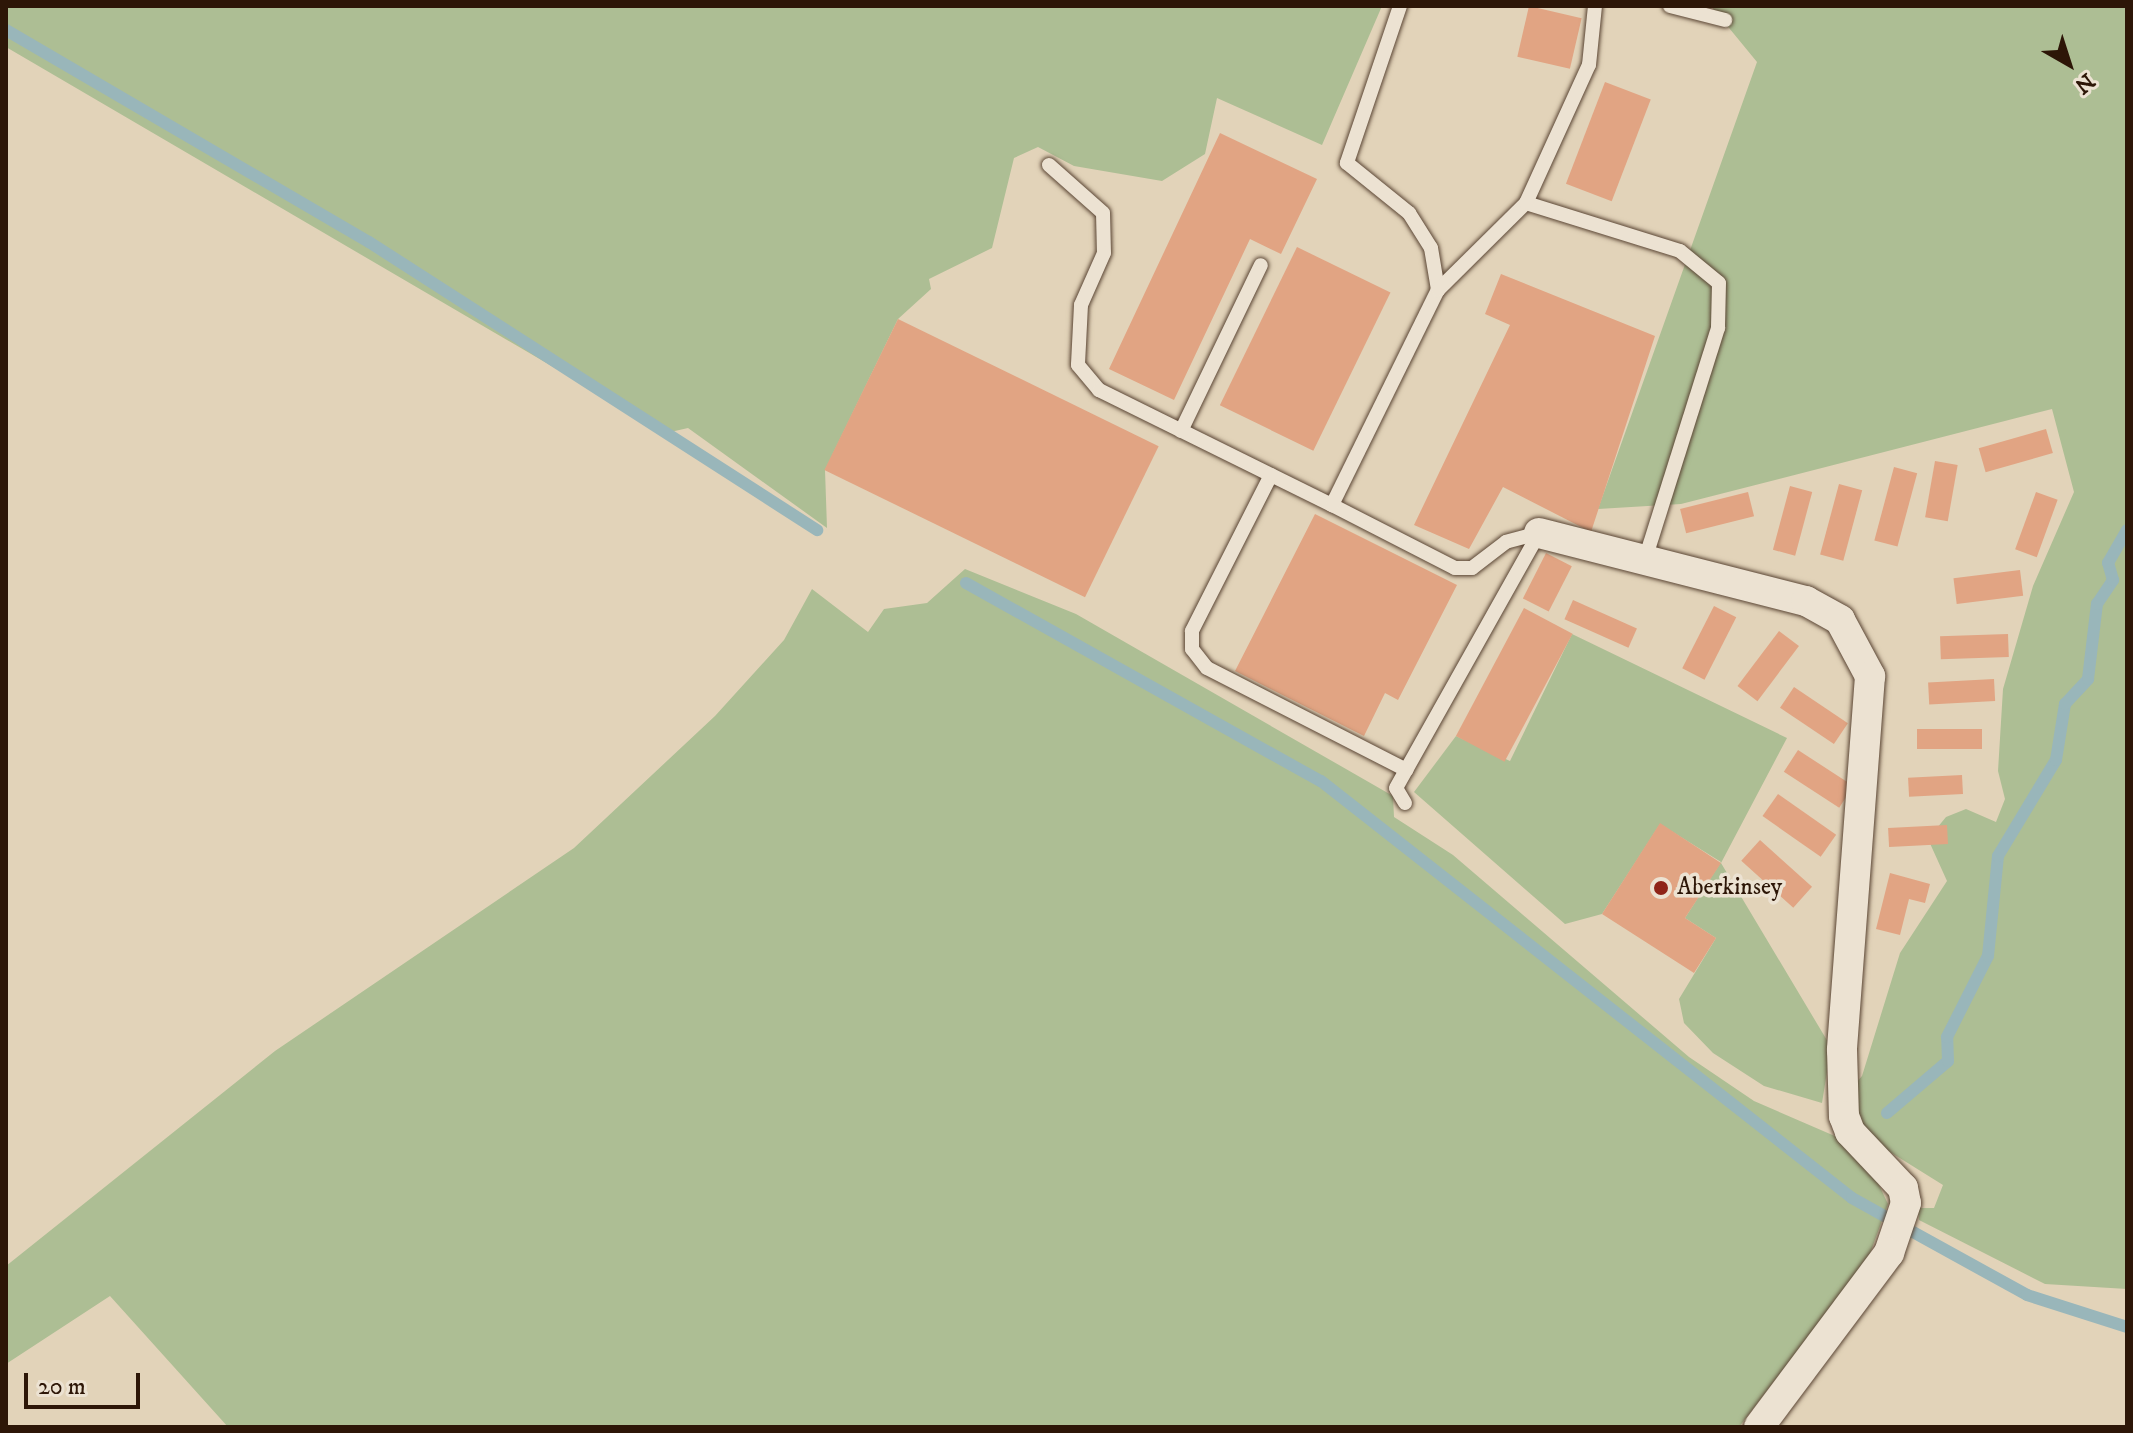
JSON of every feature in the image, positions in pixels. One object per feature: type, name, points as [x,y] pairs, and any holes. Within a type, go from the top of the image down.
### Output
[{"type":"street","points":[[1539,533],[1806,601],[1840,620],[1870,676],[1842,1050],[1844,1116],[1850,1132],[1903,1188],[1906,1203],[1889,1253],[1759,1427]]},
{"type":"lane","points":[[1400,6],[1347,163],[1409,213],[1431,248],[1438,290]]},
{"type":"lane","points":[[1332,505],[1438,290],[1526,203],[1589,65],[1595,6]]},
{"type":"lane","points":[[1670,6],[1725,20]]},
{"type":"lane","points":[[1049,165],[1103,213],[1104,253],[1081,305],[1078,365],[1099,390],[1455,568],[1472,568],[1506,542],[1539,533]]},
{"type":"lane","points":[[1526,203],[1680,251],[1719,283],[1718,328],[1645,559]]},
{"type":"lane","points":[[1181,431],[1261,265]]},
{"type":"lane","points":[[1271,475],[1192,631],[1192,649],[1207,668],[1406,770]]},
{"type":"lane","points":[[1405,803],[1396,788],[1539,533]]},
{"type":"green space","points":[[6,6],[1382,6],[1322,145],[1217,98],[1205,154],[1162,181],[1074,166],[1038,147],[1014,158],[992,248],[929,279],[931,289],[898,319],[825,470],[827,528],[688,428],[666,433],[6,47]]},
{"type":"green space","points":[[1711,6],[2127,6],[2127,1289],[2045,1284],[1919,1220],[1918,1208],[1934,1208],[1943,1185],[1874,1142],[1844,1097],[1862,1076],[1900,953],[1947,881],[1928,839],[1946,817],[1966,809],[1996,822],[2005,799],[1998,771],[2003,689],[2033,586],[2074,492],[2052,409],[1681,504],[1598,509],[1757,62]]},
{"type":"green space","points":[[965,569],[1076,614],[1393,796],[1394,817],[1453,855],[1689,1057],[1754,1101],[1844,1140],[1871,1168],[1888,1204],[1868,1259],[1739,1427],[228,1427],[110,1296],[6,1364],[6,1266],[275,1051],[574,848],[715,716],[784,640],[812,589],[868,632],[884,609],[927,603]]},
{"type":"green space","points":[[1572,634],[1787,738],[1721,863],[1831,1047],[1822,1103],[1764,1086],[1713,1053],[1684,1023],[1679,999],[1716,938],[1685,918],[1721,862],[1660,824],[1602,914],[1565,924],[1414,792],[1456,736],[1510,761]]},
{"type":"building","points":[[1529,6],[1582,18],[1570,69],[1517,57]]},
{"type":"building","points":[[1605,82],[1651,100],[1612,201],[1566,184]]},
{"type":"building","points":[[1220,133],[1317,179],[1281,254],[1250,239],[1174,400],[1109,369]]},
{"type":"building","points":[[1297,247],[1390,293],[1313,451],[1220,405]]},
{"type":"building","points":[[1501,274],[1655,336],[1591,532],[1503,487],[1469,549],[1414,525],[1510,325],[1485,314]]},
{"type":"building","points":[[898,319],[1159,446],[1085,597],[824,470]]},
{"type":"building","points":[[2046,429],[2053,453],[1986,472],[1979,448]]},
{"type":"building","points":[[1935,461],[1958,465],[1948,521],[1925,517]]},
{"type":"building","points":[[1894,467],[1917,473],[1898,547],[1874,540]]},
{"type":"building","points":[[1839,484],[1862,490],[1843,561],[1820,555]]},
{"type":"building","points":[[1790,486],[1812,492],[1795,556],[1773,550]]},
{"type":"building","points":[[1748,492],[1754,516],[1686,533],[1680,509]]},
{"type":"building","points":[[2036,492],[2058,500],[2037,557],[2015,549]]},
{"type":"building","points":[[1315,514],[1457,585],[1398,700],[1385,693],[1364,736],[1235,671]]},
{"type":"building","points":[[1546,553],[1572,566],[1549,612],[1523,598]]},
{"type":"building","points":[[2020,570],[2023,596],[1957,604],[1953,578]]},
{"type":"building","points":[[1573,600],[1637,628],[1628,648],[1564,619]]},
{"type":"building","points":[[1714,606],[1736,617],[1704,680],[1682,668]]},
{"type":"building","points":[[1524,608],[1573,634],[1504,762],[1456,736]]},
{"type":"building","points":[[1779,631],[1799,646],[1757,701],[1737,686]]},
{"type":"building","points":[[2008,634],[2009,657],[1941,659],[1940,636]]},
{"type":"building","points":[[1994,679],[1995,701],[1929,704],[1928,682]]},
{"type":"building","points":[[1794,687],[1848,723],[1834,744],[1780,708]]},
{"type":"building","points":[[1917,729],[1982,729],[1982,749],[1917,749]]},
{"type":"building","points":[[1798,750],[1853,786],[1839,808],[1784,772]]},
{"type":"building","points":[[1962,775],[1963,794],[1909,797],[1908,778]]},
{"type":"building","points":[[1778,794],[1836,835],[1821,857],[1763,816]]},
{"type":"building","name":"Aberkinsey","points":[[1660,823],[1721,863],[1685,918],[1716,938],[1694,973],[1602,914]]},
{"type":"building","points":[[1947,825],[1948,844],[1889,847],[1888,828]]},
{"type":"building","points":[[1760,840],[1812,887],[1793,908],[1741,861]]},
{"type":"building","points":[[1890,873],[1930,884],[1925,903],[1909,899],[1900,935],[1876,929]]},
{"type":"waterway","points":[[6,30],[369,242],[817,530]]},
{"type":"waterway","points":[[1887,1113],[1948,1061],[1947,1037],[1988,956],[1998,856],[2056,760],[2065,704],[2088,679],[2097,604],[2113,580],[2108,563],[2127,530]]},
{"type":"waterway","points":[[966,583],[1321,781],[1852,1198],[1886,1217]]},
{"type":"waterway","points":[[1913,1232],[2027,1295],[2127,1327]]},
{"type":"place","name":"Aberkinsey","points":[[1661,888]]}]
